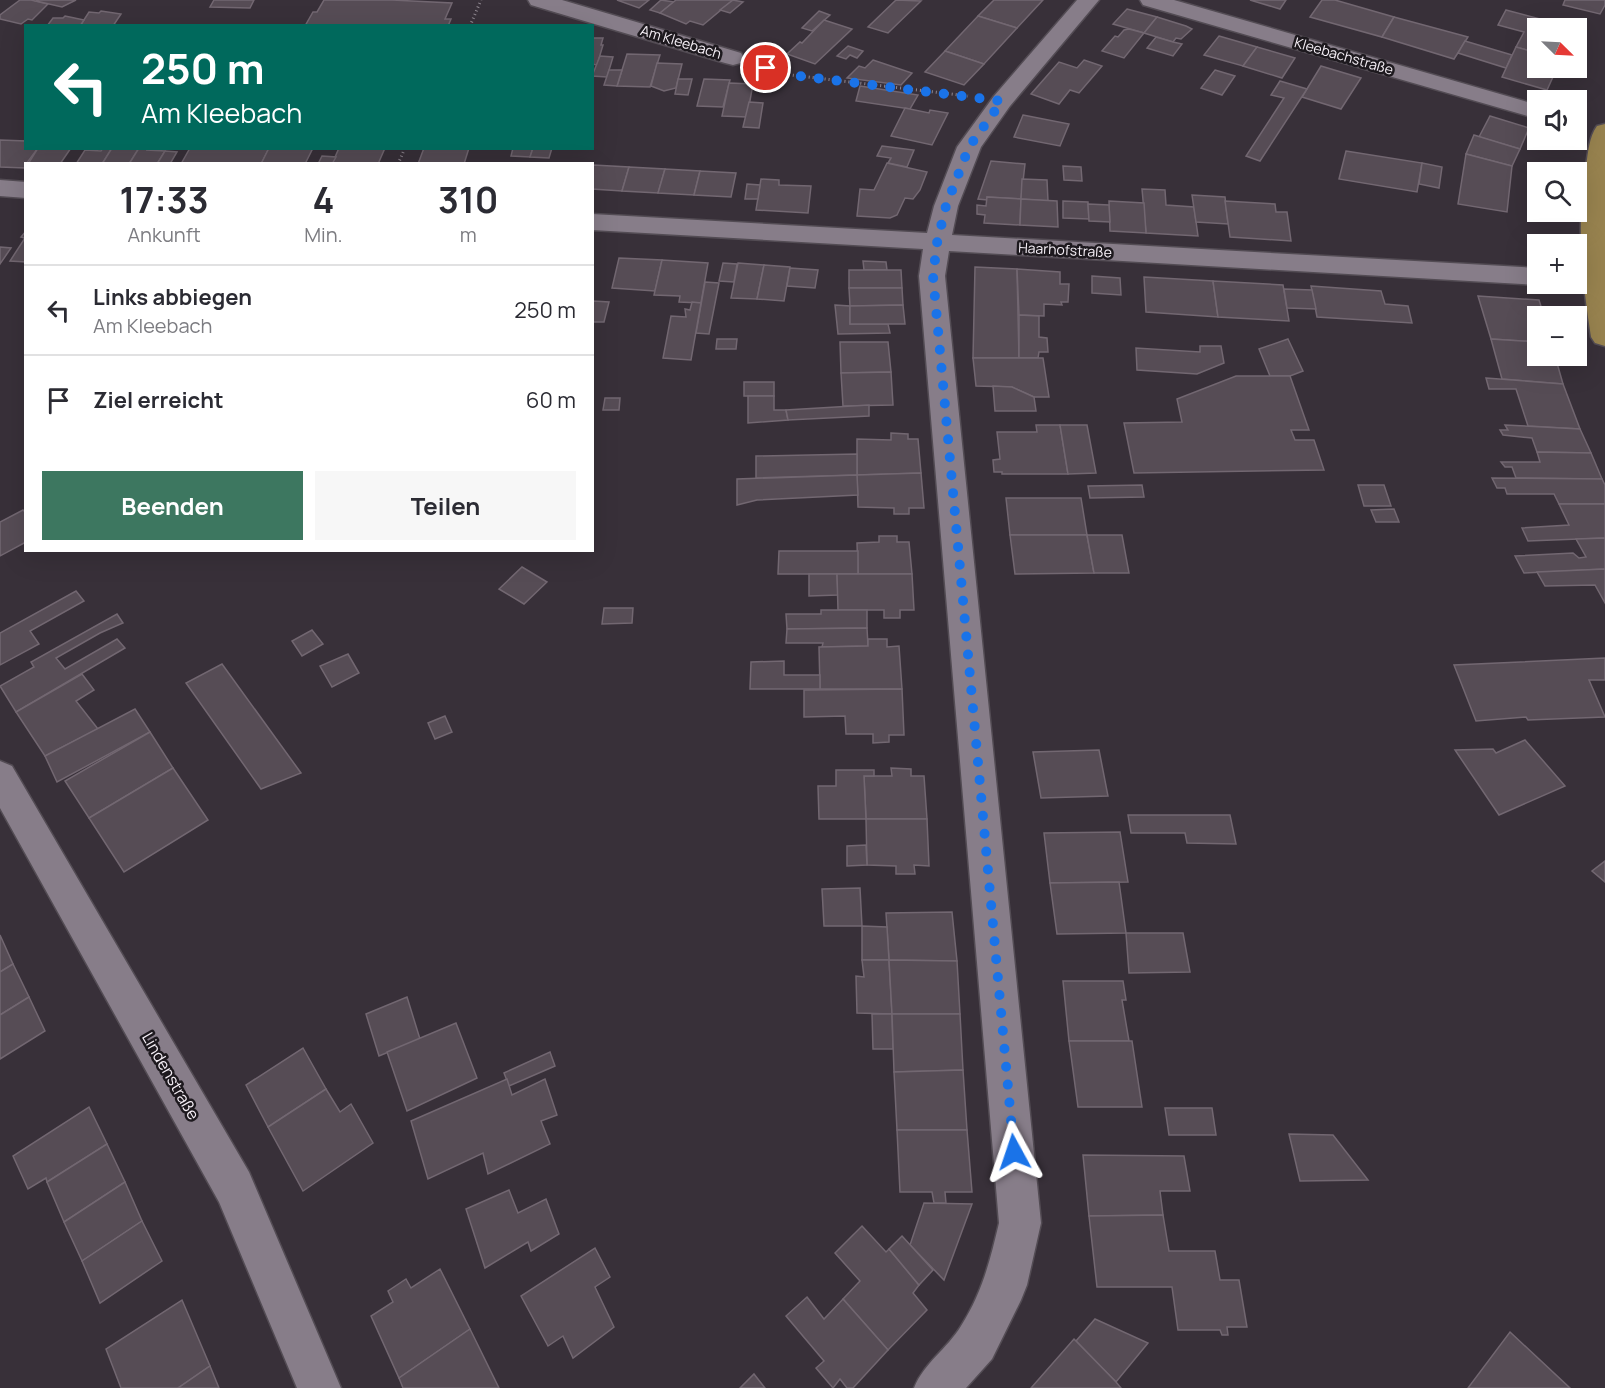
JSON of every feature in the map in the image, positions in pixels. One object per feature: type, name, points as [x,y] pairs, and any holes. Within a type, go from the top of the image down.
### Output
[{"type":"main road","points":[[1587,263],[1598,154],[1605,131]]},
{"type":"main road","points":[[1587,288],[1605,337]]},
{"type":"street","name":"Am Kleebach","points":[[539,0],[733,58]]},
{"type":"street","points":[[936,1388],[976,1343],[1006,1285],[1020,1223],[933,276],[937,243],[946,206],[969,147],[1002,101],[1088,0]]},
{"type":"street","name":"Kleebachstraße","points":[[1151,0],[1527,109]]},
{"type":"street","points":[[0,188],[24,190]]},
{"type":"street","name":"Haarhofstraße","points":[[594,222],[1527,276]]},
{"type":"street","name":"Lindenstraße","points":[[0,776],[234,1187],[319,1388]]},
{"type":"path","points":[[471,24],[481,0]]},
{"type":"path","name":"Am Kleebach","points":[[733,58],[783,74],[1002,101]]},
{"type":"building","points":[[20,0],[48,4],[32,20],[28,19],[21,24],[0,19],[0,15]]},
{"type":"building","points":[[76,0],[62,7],[36,1]]},
{"type":"building","points":[[214,0],[254,0],[250,8],[210,7]]},
{"type":"building","points":[[324,0],[452,3],[445,19],[451,19],[449,24],[306,24],[313,12],[317,12]]},
{"type":"building","points":[[617,0],[649,0],[639,8]]},
{"type":"building","points":[[661,0],[674,2],[660,13],[650,10]]},
{"type":"building","points":[[676,0],[733,0],[703,25],[690,21],[686,24],[660,13]]},
{"type":"building","points":[[733,0],[743,2],[730,13],[720,10]]},
{"type":"building","points":[[896,0],[921,1],[888,33],[868,27]]},
{"type":"building","points":[[994,0],[1043,0],[1017,28],[978,16]]},
{"type":"building","points":[[1250,0],[1286,0],[1280,9]]},
{"type":"building","points":[[1322,0],[1335,0],[1394,17],[1382,37],[1310,17]]},
{"type":"building","points":[[1565,0],[1605,0],[1605,5],[1600,14],[1563,5]]},
{"type":"building","points":[[1127,9],[1157,17],[1144,33],[1113,24]]},
{"type":"building","points":[[1506,10],[1536,18],[1527,18],[1527,50],[1516,47],[1524,32],[1498,25]]},
{"type":"building","points":[[101,11],[121,14],[114,24],[81,24],[89,12],[99,13]]},
{"type":"building","points":[[819,11],[830,15],[812,31],[802,28]]},
{"type":"building","points":[[65,16],[84,20],[81,24],[48,24],[53,18]]},
{"type":"building","points":[[978,16],[1017,28],[984,64],[945,51]]},
{"type":"building","points":[[1157,17],[1192,29],[1181,39],[1176,38],[1173,42],[1144,33]]},
{"type":"building","points":[[1394,17],[1468,37],[1454,59],[1382,37]]},
{"type":"building","points":[[824,20],[852,29],[815,64],[787,54],[800,42],[802,43]]},
{"type":"building","points":[[1124,30],[1144,33],[1124,58],[1102,51],[1115,36],[1118,37]]},
{"type":"building","points":[[1219,36],[1257,47],[1243,66],[1204,55]]},
{"type":"building","points":[[1156,37],[1182,44],[1173,56],[1147,48]]},
{"type":"building","points":[[594,38],[603,38],[601,45],[603,45],[597,65],[594,64]]},
{"type":"building","points":[[1465,41],[1512,55],[1506,68],[1458,53]]},
{"type":"building","points":[[848,46],[863,51],[857,58],[850,55],[846,59],[837,56]]},
{"type":"building","points":[[1257,47],[1295,58],[1282,78],[1243,66]]},
{"type":"building","points":[[1516,47],[1527,50],[1527,78],[1552,78],[1547,90],[1502,77]]},
{"type":"building","points":[[945,51],[984,64],[964,85],[925,72]]},
{"type":"building","points":[[627,54],[660,55],[650,87],[617,86]]},
{"type":"building","points":[[600,56],[613,57],[607,77],[594,76]]},
{"type":"building","points":[[873,60],[912,73],[901,85],[847,78],[859,66],[865,68]]},
{"type":"building","points":[[1084,60],[1102,66],[1079,93],[1070,90],[1059,104],[1031,94],[1059,62],[1077,68]]},
{"type":"building","points":[[657,63],[682,64],[676,88],[664,91],[651,86]]},
{"type":"building","points":[[1321,66],[1361,78],[1341,109],[1302,97]]},
{"type":"building","points":[[609,70],[622,70],[617,86],[604,85]]},
{"type":"building","points":[[1215,70],[1235,76],[1222,95],[1201,88]]},
{"type":"building","points":[[678,79],[692,79],[688,95],[675,94]]},
{"type":"building","points":[[704,79],[730,80],[723,107],[697,106]]},
{"type":"building","points":[[1280,81],[1307,89],[1260,161],[1246,156],[1284,98],[1271,95]]},
{"type":"building","points":[[729,83],[753,84],[747,117],[722,116]]},
{"type":"building","points":[[860,86],[918,95],[910,109],[856,101]]},
{"type":"building","points":[[749,102],[763,103],[759,128],[743,127]]},
{"type":"building","points":[[905,108],[929,113],[930,110],[948,113],[932,145],[891,136]]},
{"type":"building","points":[[1023,115],[1069,124],[1060,146],[1014,137]]},
{"type":"building","points":[[1490,116],[1527,127],[1520,149],[1479,137]]},
{"type":"building","points":[[1474,135],[1520,149],[1512,166],[1466,154]]},
{"type":"building","points":[[0,140],[24,141],[24,150],[36,150],[28,162],[24,162],[24,168],[0,167]]},
{"type":"building","points":[[882,146],[914,150],[907,167],[888,163],[891,158],[877,156]]},
{"type":"building","points":[[37,150],[70,150],[61,162],[29,162]]},
{"type":"building","points":[[85,150],[111,150],[103,162],[77,162]]},
{"type":"building","points":[[111,150],[138,150],[130,162],[103,162]]},
{"type":"building","points":[[138,150],[165,151],[158,162],[130,162]]},
{"type":"building","points":[[189,150],[268,150],[262,162],[182,162]]},
{"type":"building","points":[[268,150],[312,150],[306,162],[262,162]]},
{"type":"building","points":[[338,150],[384,150],[379,162],[333,162]]},
{"type":"building","points":[[423,150],[468,150],[465,162],[419,162]]},
{"type":"building","points":[[512,150],[532,150],[530,157],[511,156]]},
{"type":"building","points":[[532,150],[551,150],[549,158],[530,157]]},
{"type":"building","points":[[165,151],[177,152],[171,162],[158,162]]},
{"type":"building","points":[[1346,151],[1422,163],[1417,192],[1339,179]]},
{"type":"building","points":[[1466,154],[1512,166],[1507,212],[1458,204]]},
{"type":"building","points":[[322,156],[336,157],[333,162],[319,162]]},
{"type":"building","points":[[991,161],[1025,164],[1021,199],[987,197],[987,200],[978,199]]},
{"type":"building","points":[[887,163],[927,172],[920,190],[913,199],[905,198],[897,215],[890,218],[857,216],[860,189],[874,190]]},
{"type":"building","points":[[1422,163],[1442,167],[1439,188],[1419,184]]},
{"type":"building","points":[[594,165],[629,167],[622,191],[594,189]]},
{"type":"building","points":[[1063,166],[1081,167],[1082,181],[1064,180]]},
{"type":"building","points":[[629,167],[665,169],[658,193],[622,191]]},
{"type":"building","points":[[665,169],[700,171],[694,195],[658,193]]},
{"type":"building","points":[[700,171],[736,173],[731,197],[694,195]]},
{"type":"building","points":[[761,179],[779,180],[779,185],[811,186],[808,213],[756,210]]},
{"type":"building","points":[[1022,179],[1047,180],[1048,201],[1021,199]]},
{"type":"building","points":[[747,184],[760,185],[758,199],[745,199]]},
{"type":"building","points":[[1142,189],[1165,190],[1166,205],[1194,207],[1198,236],[1146,233]]},
{"type":"building","points":[[1192,195],[1225,197],[1228,224],[1196,222]]},
{"type":"building","points":[[987,197],[1021,199],[1020,225],[984,223],[985,215],[977,214],[977,205],[986,206]]},
{"type":"building","points":[[1021,199],[1057,201],[1058,227],[1020,225]]},
{"type":"building","points":[[1063,201],[1088,202],[1089,219],[1063,218]]},
{"type":"building","points":[[1109,201],[1144,203],[1146,233],[1110,231]]},
{"type":"building","points":[[1225,201],[1275,204],[1276,212],[1287,212],[1291,241],[1230,237]]},
{"type":"building","points":[[1088,204],[1109,205],[1110,222],[1089,221]]},
{"type":"building","points":[[24,240],[24,262],[10,261]]},
{"type":"building","points":[[0,247],[11,248],[0,264]]},
{"type":"building","points":[[619,258],[662,260],[655,291],[612,288]]},
{"type":"building","points":[[662,260],[708,263],[701,303],[679,302],[680,296],[654,295]]},
{"type":"building","points":[[863,261],[886,262],[887,270],[864,270]]},
{"type":"building","points":[[723,263],[737,264],[734,282],[719,281]]},
{"type":"building","points":[[738,263],[764,265],[757,299],[731,298]]},
{"type":"building","points":[[764,265],[790,267],[784,301],[757,299]]},
{"type":"building","points":[[975,267],[1017,269],[1019,358],[973,358]]},
{"type":"building","points":[[790,268],[818,270],[815,288],[787,286]]},
{"type":"building","points":[[1017,269],[1060,272],[1060,284],[1069,284],[1068,302],[1061,302],[1062,305],[1044,304],[1044,316],[1019,315]]},
{"type":"building","points":[[849,270],[901,270],[902,288],[849,288]]},
{"type":"building","points":[[1092,276],[1120,278],[1121,295],[1092,293]]},
{"type":"building","points":[[1144,277],[1213,281],[1218,317],[1146,312]]},
{"type":"building","points":[[1213,281],[1283,285],[1289,321],[1218,317]]},
{"type":"building","points":[[705,282],[719,283],[709,334],[696,333]]},
{"type":"building","points":[[1311,286],[1381,291],[1385,304],[1408,306],[1412,323],[1317,317]]},
{"type":"building","points":[[849,288],[902,288],[903,305],[850,306]]},
{"type":"building","points":[[1284,289],[1312,290],[1316,309],[1287,308]]},
{"type":"building","points":[[1478,296],[1539,300],[1541,306],[1527,306],[1527,341],[1491,339]]},
{"type":"building","points":[[594,301],[609,302],[604,322],[594,322]]},
{"type":"building","points":[[692,302],[701,303],[691,360],[663,358],[671,316],[686,317],[685,309],[690,310]]},
{"type":"building","points":[[835,305],[850,306],[850,324],[888,324],[890,333],[838,334]]},
{"type":"building","points":[[903,305],[905,324],[850,324],[850,306]]},
{"type":"building","points":[[1019,315],[1039,316],[1039,337],[1047,338],[1048,352],[1039,352],[1038,358],[1019,358]]},
{"type":"building","points":[[717,339],[737,339],[736,349],[716,349]]},
{"type":"building","points":[[1288,339],[1303,371],[1290,376],[1270,376],[1259,349]]},
{"type":"building","points":[[1491,339],[1527,341],[1527,366],[1558,366],[1563,384],[1502,379]]},
{"type":"building","points":[[840,342],[888,342],[891,372],[841,373]]},
{"type":"building","points":[[1200,346],[1221,346],[1224,363],[1197,374],[1137,370],[1136,348],[1200,352]]},
{"type":"building","points":[[973,358],[1043,358],[1049,397],[1034,397],[1012,387],[976,386]]},
{"type":"building","points":[[891,372],[893,405],[843,406],[841,373]]},
{"type":"building","points":[[1236,376],[1290,376],[1309,430],[1291,430],[1295,440],[1314,440],[1324,470],[1134,473],[1124,423],[1182,422],[1177,399]]},
{"type":"building","points":[[1486,378],[1563,384],[1580,429],[1528,426],[1516,389],[1489,389]]},
{"type":"building","points":[[744,382],[774,382],[774,396],[744,396]]},
{"type":"building","points":[[993,386],[1012,387],[1034,397],[1036,411],[995,411]]},
{"type":"building","points":[[748,396],[774,396],[774,410],[786,410],[788,420],[748,423]]},
{"type":"building","points":[[605,398],[620,398],[619,410],[603,410]]},
{"type":"building","points":[[869,405],[869,416],[788,420],[786,410]]},
{"type":"building","points":[[1036,425],[1060,425],[1068,474],[994,472],[993,460],[1000,459],[997,432],[1037,432]]},
{"type":"building","points":[[1060,425],[1087,425],[1096,473],[1068,474]]},
{"type":"building","points":[[1505,425],[1580,429],[1591,453],[1537,452],[1532,438],[1503,435],[1500,430],[1508,430]]},
{"type":"building","points":[[891,433],[908,434],[908,439],[918,439],[921,473],[857,475],[857,439],[891,440]]},
{"type":"building","points":[[1537,452],[1591,453],[1602,479],[1516,478],[1512,467],[1505,467],[1501,462],[1540,462]]},
{"type":"building","points":[[857,454],[857,475],[756,478],[756,456]]},
{"type":"building","points":[[921,473],[924,508],[909,508],[909,514],[894,514],[894,508],[858,507],[857,475]]},
{"type":"building","points":[[857,475],[858,495],[757,500],[737,505],[737,479]]},
{"type":"building","points":[[1492,478],[1602,479],[1605,485],[1605,504],[1559,504],[1554,494],[1507,494],[1505,488],[1497,488]]},
{"type":"building","points":[[1142,485],[1144,497],[1090,498],[1088,486]]},
{"type":"building","points":[[1358,485],[1384,485],[1391,506],[1364,506]]},
{"type":"building","points":[[1006,498],[1081,498],[1087,535],[1010,535]]},
{"type":"building","points":[[1559,504],[1605,504],[1605,538],[1528,541],[1522,528],[1569,525]]},
{"type":"building","points":[[1394,509],[1399,522],[1376,522],[1371,510]]},
{"type":"building","points":[[24,511],[24,543],[0,556],[0,522]]},
{"type":"building","points":[[1010,535],[1087,535],[1094,573],[1015,574]]},
{"type":"building","points":[[1087,535],[1122,535],[1129,573],[1094,573]]},
{"type":"building","points":[[879,536],[897,536],[897,542],[909,542],[912,574],[858,574],[857,543],[879,542]]},
{"type":"building","points":[[1605,538],[1605,569],[1524,573],[1515,556],[1573,553],[1579,558],[1586,557],[1576,539]]},
{"type":"building","points":[[779,551],[858,551],[858,574],[778,574]]},
{"type":"building","points":[[522,567],[547,582],[524,604],[499,589]]},
{"type":"building","points":[[1605,569],[1605,603],[1595,585],[1545,586],[1537,572]]},
{"type":"building","points":[[809,574],[837,574],[838,595],[809,596]]},
{"type":"building","points":[[837,574],[912,574],[914,610],[900,610],[900,618],[884,618],[884,610],[838,610]]},
{"type":"building","points":[[76,591],[84,601],[30,631],[39,644],[0,665],[0,633]]},
{"type":"building","points":[[604,608],[633,608],[632,623],[602,624]]},
{"type":"building","points":[[821,610],[867,610],[867,628],[787,629],[786,614],[821,614]]},
{"type":"building","points":[[117,614],[123,623],[56,658],[65,669],[117,639],[125,648],[16,712],[0,686],[34,667],[31,662]]},
{"type":"building","points":[[867,628],[868,646],[822,647],[823,643],[786,643],[787,629]]},
{"type":"building","points":[[312,630],[323,644],[302,656],[292,641]]},
{"type":"building","points":[[868,639],[887,639],[887,647],[899,646],[902,689],[820,689],[819,647],[868,646]]},
{"type":"building","points":[[348,654],[359,673],[332,687],[320,666]]},
{"type":"building","points":[[1605,658],[1605,680],[1589,680],[1605,717],[1528,720],[1526,717],[1476,721],[1454,665]]},
{"type":"building","points":[[784,661],[784,675],[820,675],[820,689],[750,689],[751,662]]},
{"type":"building","points":[[222,664],[301,773],[261,789],[186,683]]},
{"type":"building","points":[[82,674],[94,690],[76,701],[98,729],[45,756],[16,712]]},
{"type":"building","points":[[902,689],[904,735],[889,735],[889,742],[873,743],[873,734],[846,734],[845,716],[804,717],[804,690]]},
{"type":"building","points":[[135,709],[150,732],[57,782],[45,756]]},
{"type":"building","points":[[445,716],[452,732],[435,739],[428,723]]},
{"type":"building","points":[[150,732],[173,768],[89,818],[65,781]]},
{"type":"building","points":[[1525,740],[1565,786],[1499,815],[1455,750],[1493,749],[1496,753]]},
{"type":"building","points":[[1099,750],[1108,796],[1041,798],[1033,752]]},
{"type":"building","points":[[173,768],[208,820],[124,872],[89,818]]},
{"type":"building","points":[[891,768],[911,769],[911,776],[924,776],[927,819],[866,819],[864,776],[892,776]]},
{"type":"building","points":[[836,770],[874,770],[874,776],[864,776],[866,819],[819,819],[818,786],[836,786]]},
{"type":"building","points":[[1128,815],[1230,815],[1236,844],[1187,843],[1185,833],[1131,833]]},
{"type":"building","points":[[866,819],[927,819],[929,866],[914,865],[915,874],[896,874],[896,866],[867,865]]},
{"type":"building","points":[[1120,832],[1128,882],[1050,883],[1044,833]]},
{"type":"building","points":[[866,845],[867,865],[847,866],[847,846]]},
{"type":"building","points":[[1605,861],[1605,882],[1592,871]]},
{"type":"building","points":[[1119,882],[1126,933],[1057,934],[1050,883]]},
{"type":"building","points":[[860,888],[862,926],[824,926],[822,889]]},
{"type":"building","points":[[952,912],[957,961],[889,960],[886,913]]},
{"type":"building","points":[[862,926],[887,927],[889,960],[862,960]]},
{"type":"building","points":[[1126,933],[1183,933],[1190,972],[1129,973]]},
{"type":"building","points":[[0,935],[13,964],[0,972]]},
{"type":"building","points":[[862,960],[889,960],[892,1014],[857,1013],[856,976],[864,977]]},
{"type":"building","points":[[889,960],[957,961],[960,1014],[892,1014]]},
{"type":"building","points":[[13,964],[29,997],[0,1015],[0,972]]},
{"type":"building","points":[[1063,981],[1123,981],[1126,1000],[1122,1000],[1129,1041],[1069,1041]]},
{"type":"building","points":[[29,997],[45,1031],[0,1059],[0,1015]]},
{"type":"building","points":[[407,997],[420,1039],[379,1056],[366,1014]]},
{"type":"building","points":[[872,1014],[892,1014],[893,1049],[873,1049]]},
{"type":"building","points":[[892,1014],[960,1014],[963,1070],[894,1072]]},
{"type":"building","points":[[456,1023],[477,1078],[407,1111],[387,1052]]},
{"type":"building","points":[[1069,1041],[1132,1041],[1142,1107],[1078,1107]]},
{"type":"building","points":[[303,1048],[326,1089],[268,1127],[246,1085]]},
{"type":"building","points":[[550,1052],[555,1066],[509,1086],[504,1073]]},
{"type":"building","points":[[963,1070],[967,1130],[897,1130],[894,1072]]},
{"type":"building","points":[[507,1079],[512,1095],[545,1079],[557,1115],[541,1121],[550,1144],[488,1174],[483,1153],[428,1179],[411,1121]]},
{"type":"building","points":[[326,1089],[340,1112],[351,1104],[373,1143],[303,1191],[268,1127]]},
{"type":"building","points":[[89,1107],[107,1144],[47,1182],[46,1178],[28,1189],[13,1156]]},
{"type":"building","points":[[1165,1108],[1212,1108],[1216,1135],[1169,1135]]},
{"type":"building","points":[[897,1130],[967,1130],[972,1192],[945,1192],[946,1203],[934,1203],[932,1192],[900,1192]]},
{"type":"building","points":[[1289,1134],[1333,1135],[1368,1180],[1300,1181]]},
{"type":"building","points":[[107,1144],[125,1182],[64,1222],[47,1182]]},
{"type":"building","points":[[1083,1155],[1184,1156],[1190,1191],[1160,1191],[1163,1215],[1089,1216]]},
{"type":"building","points":[[125,1182],[142,1221],[82,1261],[64,1222]]},
{"type":"building","points":[[509,1190],[518,1213],[546,1199],[559,1234],[531,1251],[528,1242],[485,1268],[466,1209]]},
{"type":"building","points":[[924,1203],[972,1204],[944,1280],[910,1245]]},
{"type":"building","points":[[1163,1215],[1169,1251],[1215,1251],[1220,1280],[1239,1280],[1247,1327],[1227,1327],[1228,1335],[1222,1335],[1220,1330],[1178,1330],[1172,1287],[1097,1287],[1089,1216]]},
{"type":"building","points":[[142,1221],[162,1261],[100,1303],[82,1261]]},
{"type":"building","points":[[862,1226],[886,1252],[889,1249],[919,1285],[913,1293],[927,1310],[888,1350],[843,1299],[860,1281],[835,1253]]},
{"type":"building","points":[[902,1236],[933,1270],[919,1285],[889,1249]]},
{"type":"building","points":[[595,1248],[610,1277],[595,1287],[614,1327],[573,1358],[563,1336],[548,1346],[521,1296]]},
{"type":"building","points":[[440,1269],[470,1329],[399,1378],[371,1316],[393,1302],[388,1291],[406,1279],[411,1288]]},
{"type":"building","points":[[807,1297],[824,1319],[843,1299],[888,1350],[853,1388],[847,1388],[840,1379],[833,1388],[816,1368],[824,1361],[786,1316]]},
{"type":"building","points":[[182,1300],[210,1366],[178,1388],[121,1388],[106,1349]]},
{"type":"building","points":[[1095,1319],[1148,1343],[1116,1382],[1076,1341]]},
{"type":"building","points":[[470,1329],[499,1388],[403,1388],[399,1378]]},
{"type":"building","points":[[1510,1332],[1570,1388],[1468,1388]]},
{"type":"building","points":[[1074,1339],[1116,1382],[1121,1388],[1031,1388]]},
{"type":"building","points":[[210,1366],[219,1388],[178,1388]]},
{"type":"building","points":[[754,1374],[765,1388],[740,1388]]},
{"type":"route","points":[[766,68],[783,74],[1002,101],[969,147],[946,206],[937,243],[933,276],[1014,1152]]}]
